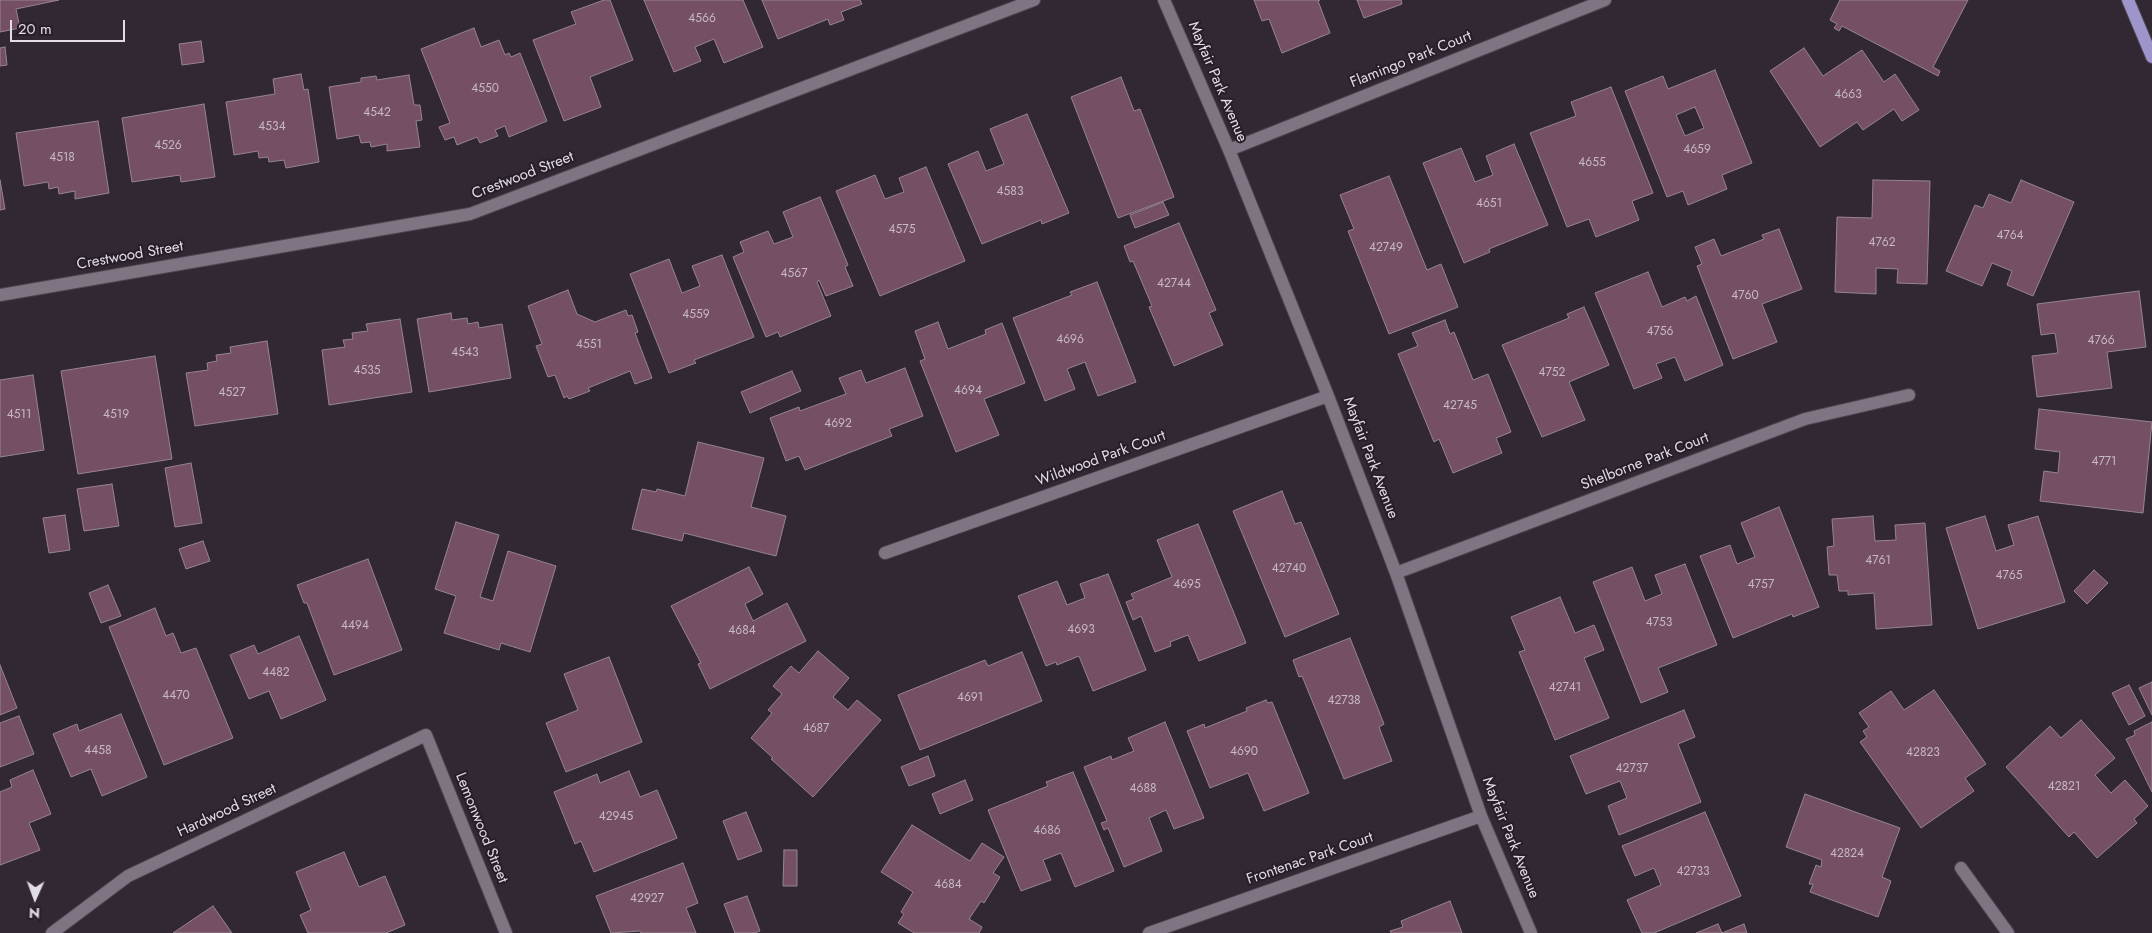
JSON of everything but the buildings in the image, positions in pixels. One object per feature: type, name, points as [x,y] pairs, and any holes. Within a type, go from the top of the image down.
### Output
[{"type":"main road","points":[[2128,0],[2152,57]]},
{"type":"street","name":"Crestwood Street","points":[[0,295],[470,214],[1034,0]]},
{"type":"street","name":"Mayfair Park Avenue","points":[[1164,0],[1229,150],[1328,396],[1396,573],[1482,816],[1531,933]]},
{"type":"street","name":"Flamingo Park Court","points":[[1229,150],[1605,0]]},
{"type":"street","name":"Shelborne Park Court","points":[[1396,573],[1804,420],[1909,395]]},
{"type":"street","name":"Wildwood Park Court","points":[[885,553],[1328,396]]},
{"type":"street","name":"Hardwood Street","points":[[52,933],[128,876],[426,735]]},
{"type":"street","name":"Lemonwood Street","points":[[426,735],[506,933]]},
{"type":"street","name":"Frontenac Park Court","points":[[1149,933],[1482,816]]},
{"type":"street","points":[[1961,868],[2008,933]]}]
